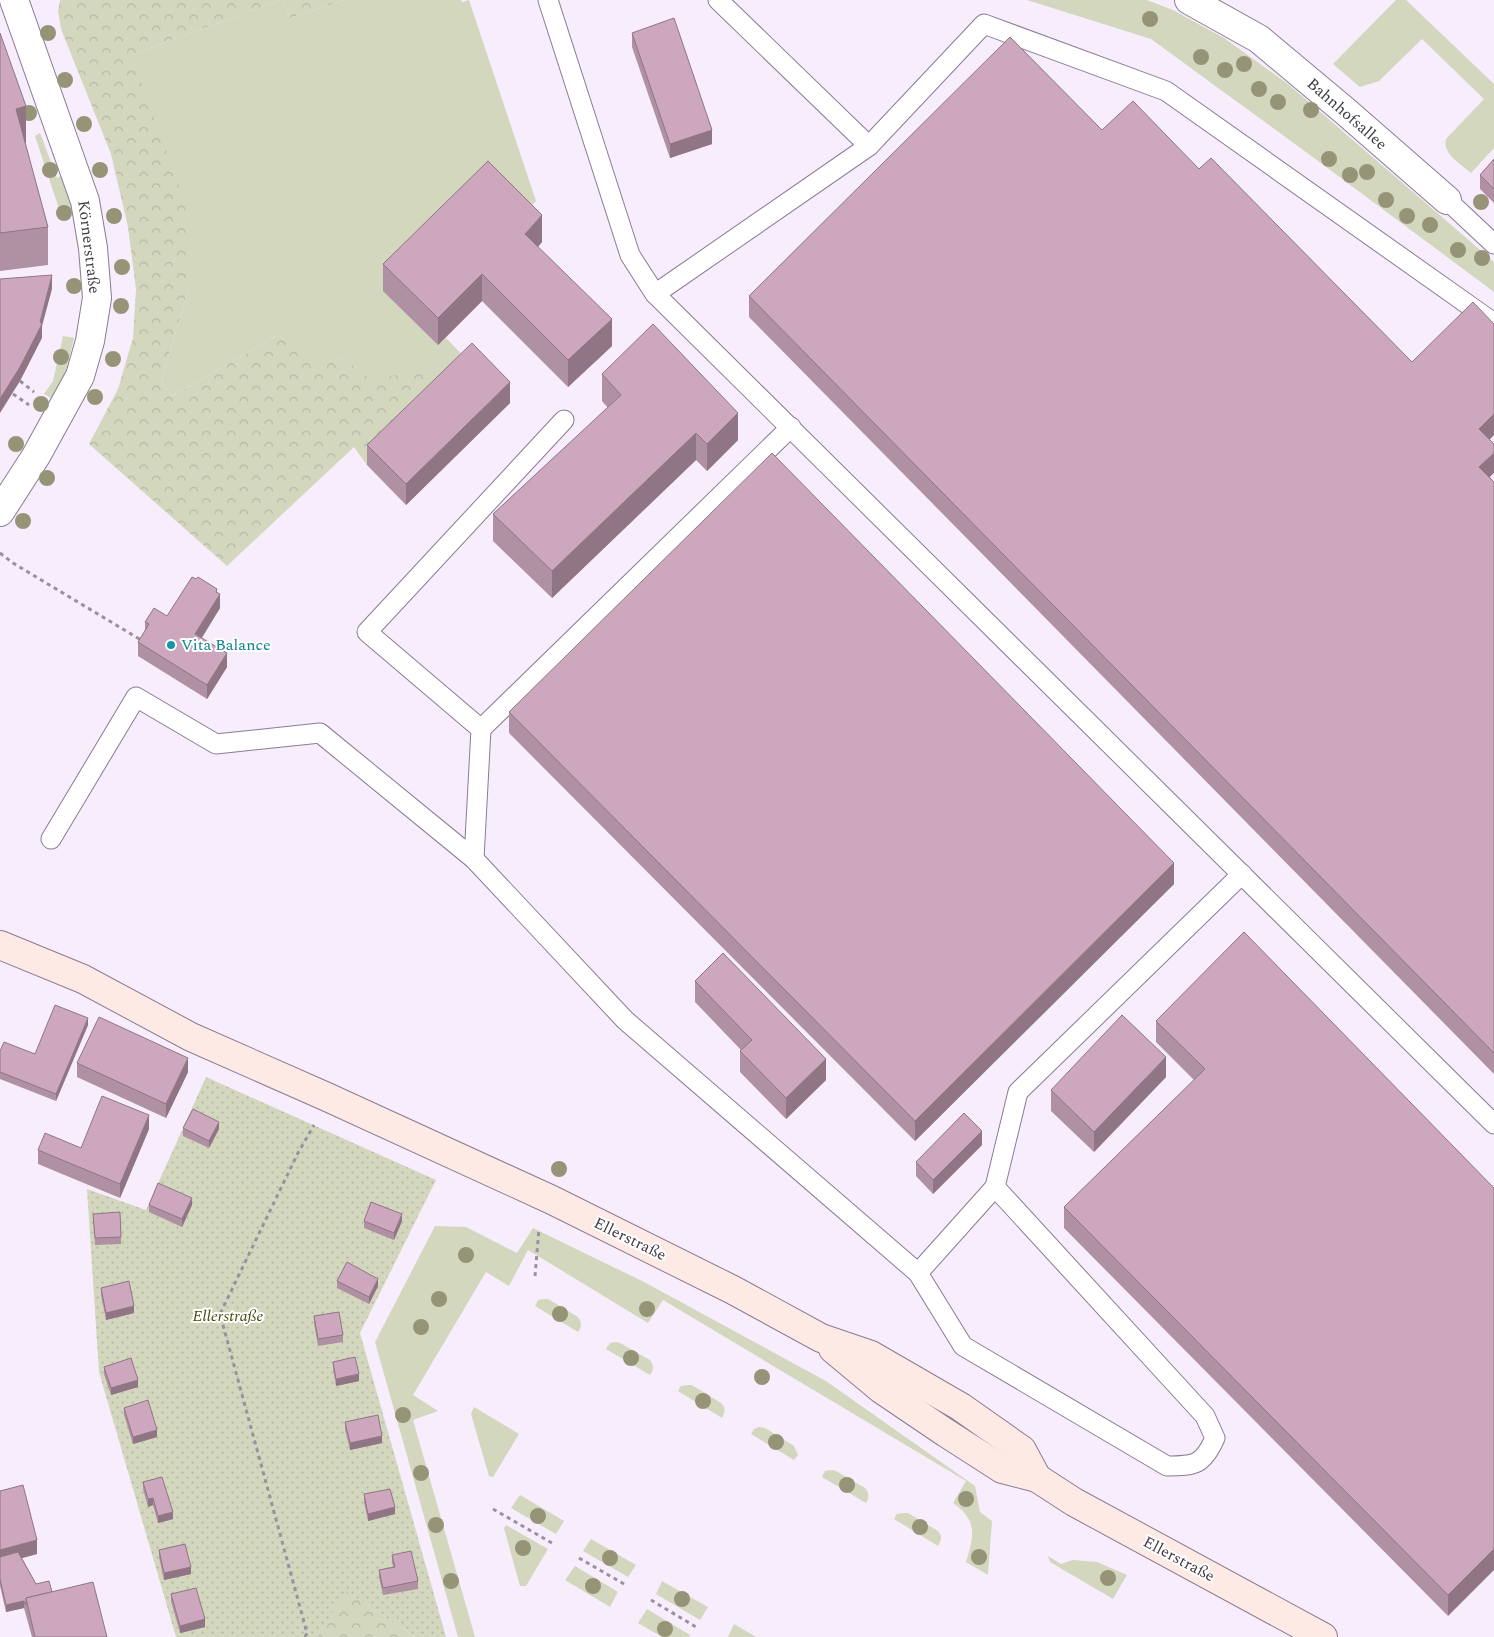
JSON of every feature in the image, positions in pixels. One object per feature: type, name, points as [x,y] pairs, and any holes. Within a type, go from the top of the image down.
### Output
[{"type":"main road","name":"Ellerstraße","points":[[0,944],[83,979],[191,1037],[552,1200],[733,1290],[821,1338],[881,1389],[946,1434],[1002,1469],[1037,1478],[1074,1502],[1324,1637]]},
{"type":"street","name":"Körnerstraße","points":[[0,512],[36,456],[80,376],[90,341],[97,298],[93,248],[85,201],[14,0]]},
{"type":"street","name":"Bahnhofsallee","points":[[1189,0],[1259,39],[1346,111],[1447,200]]},
{"type":"lane","points":[[548,0],[630,255],[655,294],[1494,1124]]},
{"type":"lane","points":[[718,0],[869,146]]},
{"type":"lane","points":[[655,294],[869,146],[984,24],[1166,91],[1494,323]]},
{"type":"lane","name":"Bahnhofsallee","points":[[1447,200],[1494,244]]},
{"type":"lane","points":[[481,729],[367,632],[564,420]]},
{"type":"lane","points":[[474,859],[481,729],[791,427]]},
{"type":"lane","points":[[51,839],[136,697],[216,744],[320,733],[474,859],[625,1020],[918,1273],[963,1346],[1167,1466],[1190,1466],[1208,1455],[1215,1438],[1205,1416],[995,1187]]},
{"type":"lane","points":[[918,1273],[995,1187],[1018,1092],[1242,874]]},
{"type":"path","points":[[0,553],[13,563],[146,643]]},
{"type":"path","points":[[305,1637],[307,1633],[220,1314],[298,1153],[317,1120]]},
{"type":"path","points":[[535,1276],[540,1224]]},
{"type":"path","points":[[493,1509],[552,1542]]},
{"type":"path","points":[[579,1558],[624,1584]]},
{"type":"path","points":[[651,1600],[696,1627]]},
{"type":"green space","points":[[60,0],[281,0],[131,55],[188,209],[189,287],[161,382],[173,396],[278,335],[316,363],[345,359],[371,379],[471,364],[367,465],[354,447],[227,566],[89,444],[118,389],[133,338],[136,289],[128,227],[111,154],[61,29],[58,11]]},
{"type":"green space","points":[[283,0],[290,18],[344,0],[461,0],[462,2],[469,0],[536,201],[519,218],[438,345],[446,338],[471,364],[371,380],[345,359],[316,364],[278,335],[173,396],[161,382],[189,287],[131,55]]},
{"type":"green space","points":[[283,0],[344,0],[290,18]]},
{"type":"green space","points":[[1027,0],[1147,0],[1173,10],[1224,38],[1288,84],[1494,262],[1494,292],[1151,39]]},
{"type":"green space","points":[[1396,0],[1406,0],[1494,84],[1494,148],[1471,173],[1450,154],[1447,149],[1446,139],[1484,99],[1422,39],[1379,81],[1360,87],[1333,64]]},
{"type":"green space","points":[[40,133],[57,178],[61,176],[72,212],[61,215],[35,136]]},
{"type":"green space","points":[[63,336],[74,338],[65,375],[53,399],[44,394],[53,381]]},
{"type":"green space","name":"Ellerstraße","points":[[206,1077],[436,1180],[360,1333],[446,1637],[415,1637],[346,1591],[317,1637],[176,1637],[99,1372],[87,1189],[146,1210]]},
{"type":"green space","points":[[435,1226],[466,1227],[517,1253],[533,1228],[644,1282],[826,1381],[975,1486],[980,1512],[992,1521],[988,1575],[966,1562],[971,1544],[972,1529],[967,1516],[953,1503],[966,1481],[663,1300],[648,1323],[528,1250],[509,1286],[486,1272],[413,1395],[438,1411],[413,1420],[475,1637],[458,1637],[375,1342]]},
{"type":"green space","points":[[548,1299],[578,1317],[581,1324],[578,1332],[535,1306],[538,1300]]},
{"type":"green space","points":[[615,1342],[650,1360],[653,1368],[650,1375],[606,1349],[610,1343]]},
{"type":"green space","points":[[692,1385],[721,1403],[724,1407],[722,1418],[678,1391],[681,1386]]},
{"type":"green space","points":[[474,1407],[519,1434],[493,1477],[489,1476],[471,1414]]},
{"type":"green space","points":[[759,1427],[765,1428],[794,1446],[798,1455],[794,1460],[751,1434],[754,1429]]},
{"type":"green space","points":[[831,1470],[865,1488],[869,1495],[866,1503],[822,1477],[825,1471]]},
{"type":"green space","points":[[520,1495],[564,1521],[556,1534],[511,1508]]},
{"type":"green space","points":[[908,1513],[938,1531],[941,1538],[938,1546],[894,1519],[897,1514]]},
{"type":"green space","points":[[506,1525],[548,1549],[526,1586],[520,1586],[504,1528]]},
{"type":"green space","points":[[591,1539],[636,1565],[628,1577],[583,1551]]},
{"type":"green space","points":[[1048,1556],[1061,1564],[1073,1560],[1097,1562],[1127,1575],[1113,1599],[1050,1562]]},
{"type":"green space","points":[[575,1566],[618,1592],[610,1607],[565,1580]]},
{"type":"green space","points":[[662,1581],[708,1607],[700,1620],[656,1594]]},
{"type":"green space","points":[[345,1590],[415,1637],[317,1637]]},
{"type":"green space","points":[[647,1609],[690,1635],[689,1637],[662,1637],[638,1623]]},
{"type":"green space","points":[[734,1624],[756,1637],[728,1637]]},
{"type":"building","points":[[674,18],[712,130],[670,144],[632,33]]},
{"type":"building","points":[[0,33],[26,106],[16,109],[48,227],[0,233]]},
{"type":"building","points":[[1010,37],[1102,130],[1133,101],[1199,169],[1211,158],[1412,362],[1473,302],[1494,324],[1494,414],[1479,429],[1494,444],[1494,453],[1479,467],[1494,482],[1494,1053],[749,296]]},
{"type":"building","points":[[1494,159],[1494,189],[1480,175]]},
{"type":"building","points":[[488,161],[542,215],[525,234],[612,319],[568,360],[482,274],[438,318],[383,264]]},
{"type":"building","points":[[52,275],[40,322],[42,324],[20,367],[0,399],[0,279]]},
{"type":"building","points":[[653,324],[738,413],[707,444],[696,433],[552,571],[493,514],[621,395],[602,374]]},
{"type":"building","points":[[472,343],[510,382],[406,484],[367,445]]},
{"type":"building","points":[[772,453],[1174,863],[915,1121],[509,712]]},
{"type":"building","name":"Vita Balance","points":[[192,577],[196,579],[198,577],[217,589],[216,592],[220,594],[195,634],[227,653],[207,685],[138,642],[149,624],[145,622],[154,608],[167,616]]},
{"type":"building","points":[[1244,932],[1494,1188],[1494,1549],[1448,1595],[1064,1207],[1205,1069],[1156,1021]]},
{"type":"building","points":[[723,953],[826,1059],[786,1098],[740,1051],[752,1040],[695,981]]},
{"type":"building","points":[[55,1005],[88,1018],[56,1094],[0,1072],[0,1051],[4,1042],[35,1054]]},
{"type":"building","points":[[1122,1015],[1166,1057],[1094,1132],[1051,1090]]},
{"type":"building","points":[[99,1017],[188,1058],[166,1104],[77,1063]]},
{"type":"building","points":[[102,1096],[149,1115],[120,1184],[38,1150],[45,1133],[81,1148]]},
{"type":"building","points":[[193,1109],[219,1122],[209,1141],[183,1128]]},
{"type":"building","points":[[964,1113],[982,1131],[933,1180],[916,1162]]},
{"type":"building","points":[[158,1183],[192,1198],[182,1219],[149,1205]]},
{"type":"building","points":[[371,1202],[402,1214],[394,1233],[364,1221]]},
{"type":"building","points":[[120,1212],[121,1237],[95,1238],[93,1214]]},
{"type":"building","points":[[347,1262],[378,1279],[369,1297],[337,1281]]},
{"type":"building","points":[[129,1281],[134,1306],[106,1313],[101,1288]]},
{"type":"building","points":[[339,1312],[343,1335],[318,1339],[314,1316]]},
{"type":"building","points":[[355,1357],[359,1374],[336,1379],[333,1362]]},
{"type":"building","points":[[131,1358],[138,1380],[111,1388],[104,1367]]},
{"type":"building","points":[[148,1400],[157,1430],[133,1437],[124,1408]]},
{"type":"building","points":[[378,1415],[382,1436],[350,1443],[345,1422]]},
{"type":"building","points":[[162,1477],[173,1512],[158,1516],[153,1498],[148,1499],[143,1482]]},
{"type":"building","points":[[23,1485],[37,1540],[0,1550],[0,1491]]},
{"type":"building","points":[[390,1489],[395,1507],[368,1514],[364,1494]]},
{"type":"building","points":[[185,1544],[191,1567],[164,1573],[159,1550]]},
{"type":"building","points":[[411,1551],[418,1581],[383,1588],[379,1570],[395,1567],[392,1555]]},
{"type":"building","points":[[18,1552],[36,1584],[49,1581],[52,1592],[26,1598],[26,1605],[24,1601],[6,1605],[0,1579],[0,1557]]},
{"type":"building","points":[[93,1582],[107,1637],[35,1637],[26,1598]]},
{"type":"building","points":[[196,1588],[205,1619],[180,1626],[171,1594]]},
{"type":"place","name":"Vita Balance","points":[[171,645]]}]
